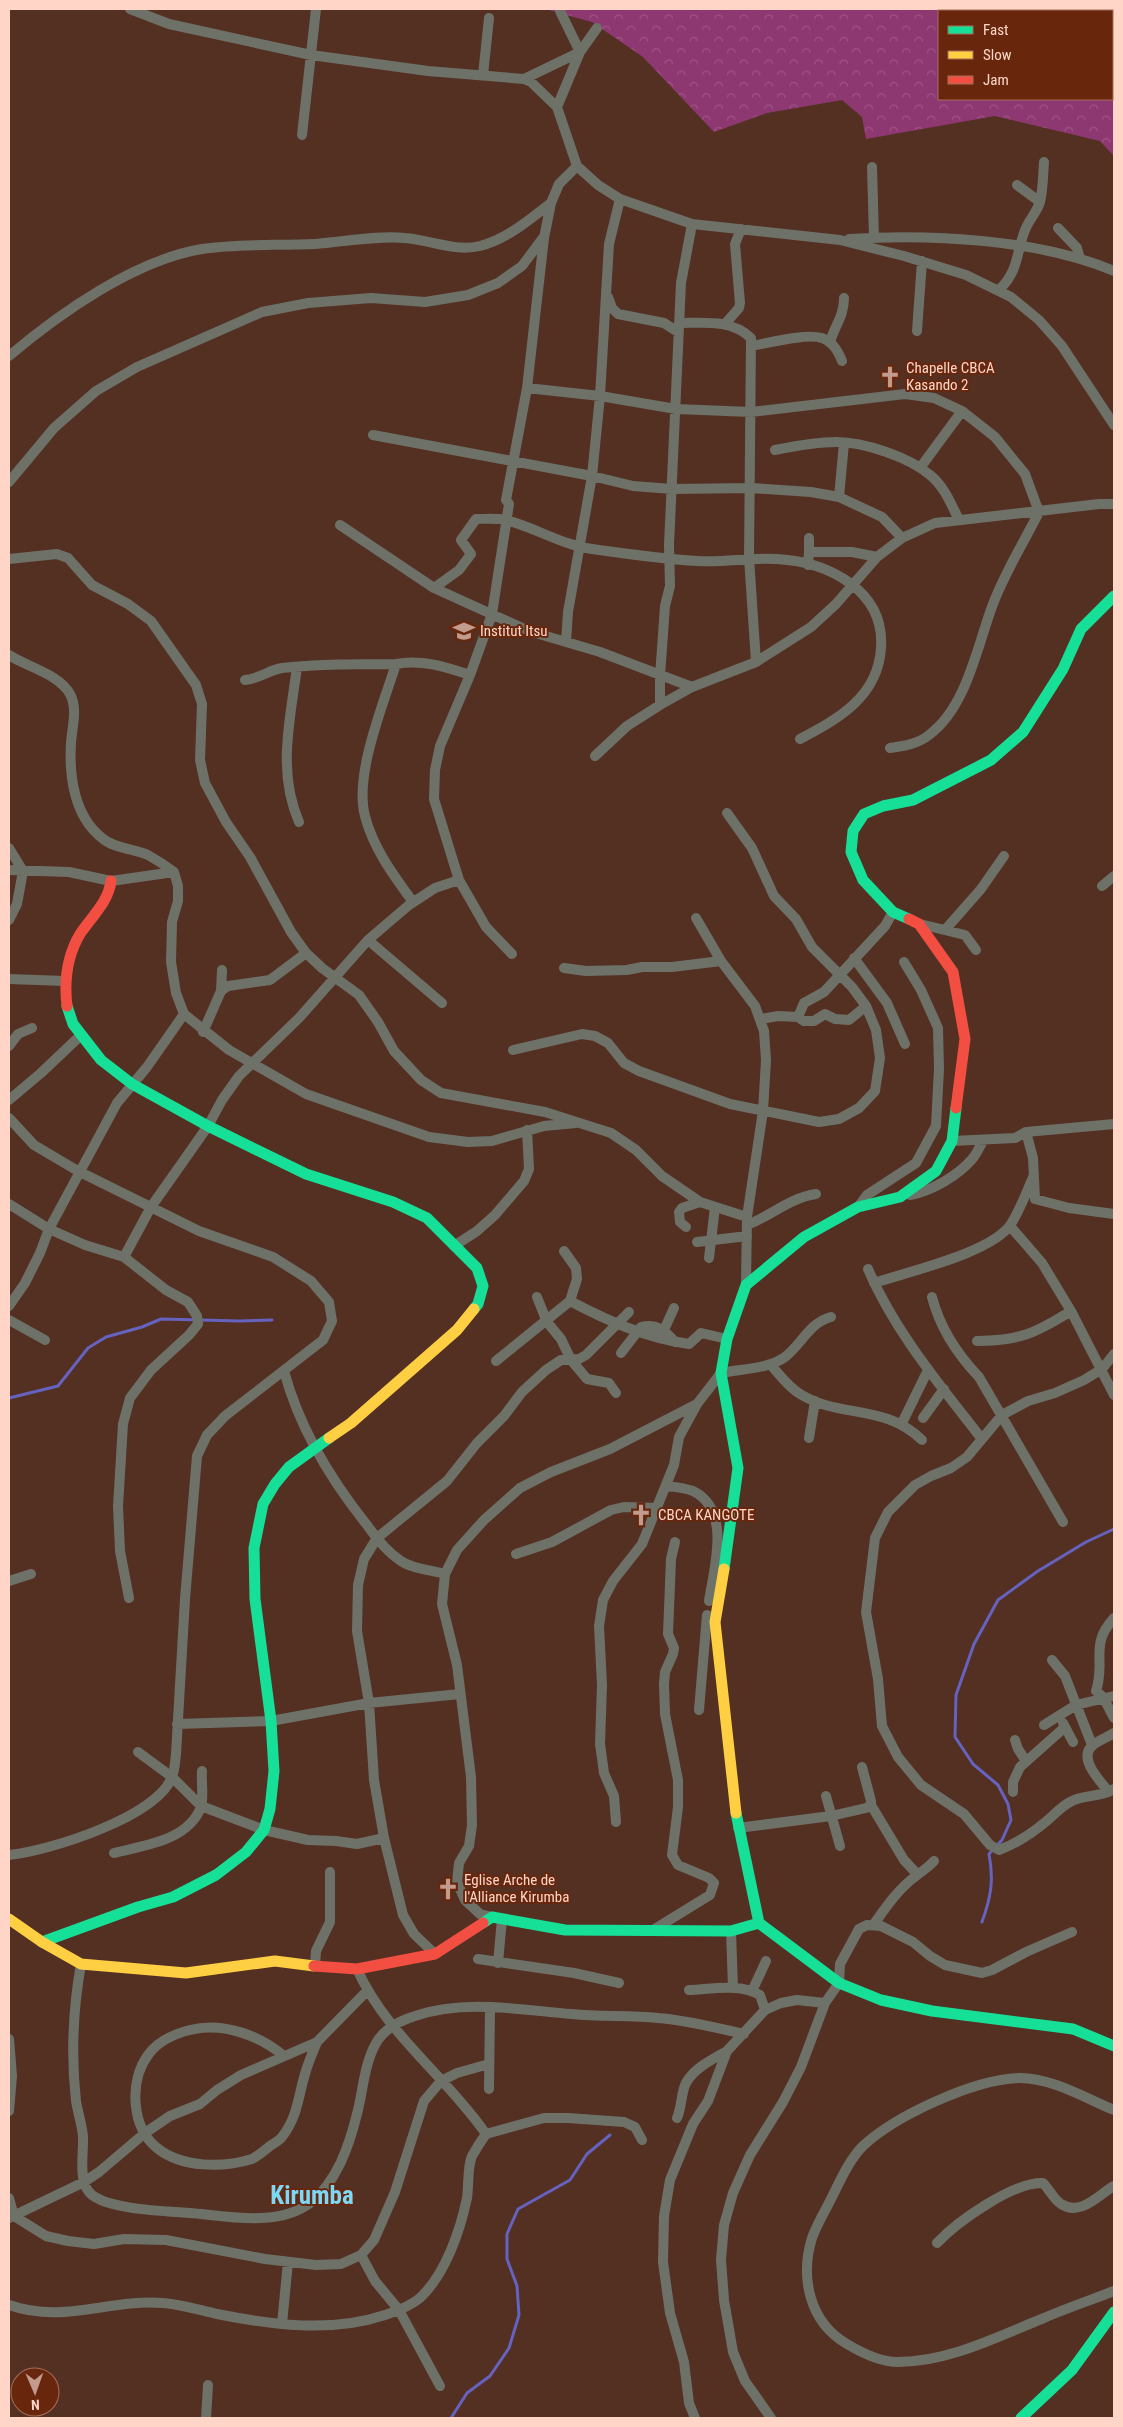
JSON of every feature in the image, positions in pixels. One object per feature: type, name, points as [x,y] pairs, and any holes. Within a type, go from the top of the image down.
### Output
[{"type":"main road","points":[[1114,596],[1081,629],[1063,669],[1023,732],[991,760],[913,800],[883,806],[864,814],[853,831],[851,852],[862,880],[893,912],[919,924],[953,972],[965,1039],[952,1141],[936,1172],[900,1198],[858,1207],[804,1237],[746,1285],[726,1339],[721,1372],[738,1468],[733,1516],[715,1622],[738,1828],[759,1923],[839,1982],[881,2000],[932,2011],[1073,2029],[1114,2046]]},
{"type":"main road","points":[[42,1942],[138,1907],[173,1897],[224,1869],[246,1852],[264,1830],[270,1809],[274,1771],[270,1721],[255,1599],[254,1548],[263,1504],[275,1484],[289,1467],[351,1422],[457,1330],[478,1304],[483,1286],[477,1268],[427,1218],[392,1202],[306,1174],[208,1126],[132,1084],[101,1060],[72,1024],[67,1005],[65,981],[71,956],[80,935],[108,895],[112,881]]},
{"type":"main road","points":[[9,1919],[42,1942],[81,1964],[186,1973],[275,1960],[315,1966],[357,1969],[435,1954],[497,1918],[565,1930],[731,1931],[759,1923]]},
{"type":"main road","points":[[1021,2418],[1049,2397],[1092,2348],[1114,2312]]},
{"type":"street","points":[[130,9],[169,24],[311,55],[428,70],[524,79],[531,82],[557,107],[577,166],[598,185],[620,199],[692,224],[840,240],[922,261],[966,275],[999,290],[1039,320],[1062,346],[1114,425]]},
{"type":"street","points":[[302,135],[316,9]]},
{"type":"street","points":[[560,11],[580,52]]},
{"type":"street","points":[[483,75],[490,18]]},
{"type":"street","points":[[557,107],[580,52],[597,28]]},
{"type":"street","points":[[524,79],[580,52]]},
{"type":"street","points":[[999,290],[1008,282],[1022,246],[1024,231],[1040,202],[1044,162]]},
{"type":"street","points":[[512,954],[486,927],[459,880],[434,798],[435,770],[440,746],[470,675],[492,614],[505,520],[509,504],[506,500],[527,388],[544,238],[551,203],[559,184],[577,166]]},
{"type":"street","points":[[872,167],[874,238]]},
{"type":"street","points":[[1017,185],[1040,202]]},
{"type":"street","points":[[566,642],[568,612],[592,476],[600,396],[609,244],[620,199]]},
{"type":"street","points":[[9,356],[45,326],[100,292],[161,259],[201,249],[240,244],[312,244],[405,238],[455,247],[478,246],[496,241],[524,225],[551,203]]},
{"type":"street","points":[[660,705],[664,606],[670,586],[669,558],[681,282],[692,224]]},
{"type":"street","points":[[1058,228],[1077,248],[1080,259]]},
{"type":"street","points":[[725,324],[740,303],[736,244],[741,229]]},
{"type":"street","points":[[9,482],[54,428],[89,397],[137,367],[262,312],[308,303],[371,298],[425,302],[468,295],[498,283],[522,266],[544,238]]},
{"type":"street","points":[[840,240],[874,238],[943,239],[1022,246],[1080,259],[1114,271]]},
{"type":"street","points":[[917,331],[922,261]]},
{"type":"street","points":[[606,290],[612,308],[618,314],[664,323],[679,328],[725,324],[745,333],[750,338],[751,488],[749,558],[756,662]]},
{"type":"street","points":[[830,342],[834,326],[843,314],[844,298]]},
{"type":"street","points":[[751,346],[821,338],[830,342],[842,361]]},
{"type":"street","points":[[527,388],[600,396],[676,409],[751,412],[905,394],[934,398],[962,411],[995,437],[1025,474],[1039,512],[994,602],[970,672],[951,712],[928,736],[912,744],[890,748]]},
{"type":"street","points":[[920,468],[962,411]]},
{"type":"street","points":[[373,435],[514,463],[592,476],[634,486],[672,489],[751,488],[811,492],[839,497],[882,517],[902,538]]},
{"type":"street","points":[[839,497],[844,443]]},
{"type":"street","points":[[775,450],[805,444],[844,443],[889,453],[931,475],[944,491],[959,520]]},
{"type":"street","points":[[595,756],[627,726],[660,705],[692,687],[756,662],[811,626],[836,604],[877,557],[902,538],[935,523],[1099,504],[1114,504]]},
{"type":"street","points":[[434,588],[459,570],[472,554],[461,540],[476,519],[505,520],[580,547],[669,558],[723,561],[749,558],[777,559],[808,565],[854,584],[878,616],[882,630],[880,660],[872,679],[856,704],[832,722],[800,739]]},
{"type":"street","points":[[340,525],[434,588],[529,631],[600,652],[692,687]]},
{"type":"street","points":[[808,565],[809,538]]},
{"type":"street","points":[[809,552],[852,552],[877,557]]},
{"type":"street","points":[[9,559],[57,554],[68,558],[92,585],[128,604],[151,621],[166,639],[196,685],[202,704],[200,760],[205,783],[226,822],[250,857],[291,932],[306,953],[359,995],[378,1022],[394,1051],[421,1080],[441,1093],[545,1112],[611,1133],[636,1150],[662,1176],[700,1202],[747,1221],[758,1220],[790,1201],[816,1194]]},
{"type":"street","points":[[9,655],[59,682],[70,694],[74,713],[71,773],[77,801],[85,820],[103,839],[148,856],[174,872],[178,886],[178,901],[172,922],[171,962],[176,993],[184,1014],[203,1032],[229,1050],[306,1094],[429,1137],[468,1142],[492,1141],[527,1130],[582,1123]]},
{"type":"street","points":[[245,680],[266,675],[273,670],[297,667],[396,664],[406,662],[442,665],[470,675]]},
{"type":"street","points":[[396,664],[369,752],[362,802],[371,834],[389,869],[413,902]]},
{"type":"street","points":[[297,667],[288,733],[285,775],[299,822]]},
{"type":"street","points":[[513,1050],[582,1034],[595,1036],[608,1043],[624,1063],[639,1071],[730,1104],[819,1122],[839,1119],[859,1108],[875,1091],[880,1058],[876,1030],[866,1006],[852,987],[812,947],[796,918],[774,896],[752,848],[728,813]]},
{"type":"street","points":[[9,848],[23,871],[22,889],[9,920]]},
{"type":"street","points":[[945,930],[981,890],[1004,856]]},
{"type":"street","points":[[9,870],[68,872],[112,881],[174,872]]},
{"type":"street","points":[[1102,886],[1114,876]]},
{"type":"street","points":[[124,1257],[151,1207],[208,1126],[222,1100],[239,1076],[299,1018],[368,940],[413,902],[435,888],[459,880]]},
{"type":"street","points":[[798,1017],[804,1003],[824,992],[885,926],[893,912]]},
{"type":"street","points":[[696,918],[721,961],[754,1006],[761,1019],[766,1060],[764,1111],[747,1221],[746,1285]]},
{"type":"street","points":[[919,924],[965,935],[976,950]]},
{"type":"street","points":[[368,940],[442,1004]]},
{"type":"street","points":[[221,991],[228,986],[270,980],[306,953]]},
{"type":"street","points":[[854,958],[887,1003],[905,1044]]},
{"type":"street","points":[[564,968],[586,971],[627,970],[721,961]]},
{"type":"street","points":[[858,1207],[867,1195],[916,1163],[936,1126],[939,1069],[938,1028],[921,990],[904,962]]},
{"type":"street","points":[[203,1032],[221,991],[222,970]]},
{"type":"street","points":[[9,978],[65,981]]},
{"type":"street","points":[[761,1019],[778,1016],[798,1017],[804,1021],[814,1021],[825,1014],[835,1019],[849,1020],[866,1006]]},
{"type":"street","points":[[9,1306],[25,1283],[40,1253],[48,1229],[117,1103],[147,1066],[184,1014]]},
{"type":"street","points":[[9,1046],[18,1034],[32,1028]]},
{"type":"street","points":[[9,1100],[42,1073],[80,1036]]},
{"type":"street","points":[[9,1118],[34,1145],[78,1172],[199,1231],[273,1257],[311,1281],[329,1302],[332,1321],[323,1340],[226,1416],[207,1435],[197,1456],[176,1754],[172,1777],[158,1796],[131,1816],[88,1834],[28,1853],[9,1855]]},
{"type":"street","points":[[952,1141],[1015,1138],[1026,1132],[1114,1124]]},
{"type":"street","points":[[454,1246],[478,1231],[495,1215],[524,1181],[528,1169],[527,1130]]},
{"type":"street","points":[[1026,1132],[1033,1158],[1035,1199],[1069,1208],[1114,1214]]},
{"type":"street","points":[[900,1198],[921,1193],[958,1171],[974,1158],[983,1140]]},
{"type":"street","points":[[874,1283],[970,1252],[989,1243],[1010,1226],[1034,1175]]},
{"type":"street","points":[[686,1227],[680,1222],[679,1212],[682,1208],[700,1202]]},
{"type":"street","points":[[9,1204],[48,1229],[86,1245],[124,1257],[166,1290],[188,1302],[198,1320],[189,1335],[152,1370],[130,1398],[123,1424],[118,1506],[120,1551],[129,1598]]},
{"type":"street","points":[[709,1258],[715,1207]]},
{"type":"street","points":[[1010,1226],[1042,1263],[1071,1311],[1114,1395]]},
{"type":"street","points":[[697,1242],[747,1236]]},
{"type":"street","points":[[496,1361],[547,1322],[570,1301],[577,1279],[576,1268],[564,1251]]},
{"type":"street","points":[[868,1269],[900,1328],[928,1370],[981,1438]]},
{"type":"street","points":[[537,1297],[547,1322],[561,1339],[571,1360],[587,1379],[609,1383],[616,1393]]},
{"type":"street","points":[[932,1297],[944,1331],[967,1365],[979,1377],[1062,1522]]},
{"type":"street","points":[[570,1301],[616,1324],[637,1332],[676,1342],[689,1344],[701,1333],[726,1339]]},
{"type":"street","points":[[664,1330],[674,1308]]},
{"type":"street","points":[[977,1341],[1017,1339],[1041,1330],[1071,1311]]},
{"type":"street","points":[[435,1954],[414,1934],[403,1914],[384,1838],[374,1780],[369,1703],[357,1631],[358,1585],[364,1559],[377,1538],[447,1481],[477,1443],[504,1416],[522,1392],[546,1370],[561,1360],[571,1360],[586,1355],[628,1312]]},
{"type":"street","points":[[616,1822],[614,1796],[604,1773],[600,1744],[602,1685],[599,1626],[603,1600],[613,1581],[642,1544],[674,1465],[679,1437],[697,1404],[721,1372],[770,1364],[784,1358],[821,1320],[831,1317]]},
{"type":"street","points":[[9,1320],[45,1340]]},
{"type":"street","points":[[621,1353],[637,1332],[646,1326],[664,1330],[676,1342]]},
{"type":"street","points":[[1114,1354],[1102,1369],[1084,1380],[1055,1393],[1028,1401],[1002,1415],[967,1456],[951,1468],[930,1476],[915,1485],[888,1512],[875,1538],[866,1612],[878,1679],[882,1726],[898,1757],[921,1785],[964,1814],[994,1848],[1033,1832],[1069,1802],[1086,1796],[1098,1796],[1112,1791],[1096,1777],[1089,1764],[1087,1754],[1092,1746],[1114,1733]]},
{"type":"street","points":[[770,1364],[799,1394],[815,1402],[858,1413],[875,1414],[902,1423],[922,1440]]},
{"type":"street","points":[[284,1370],[291,1394],[315,1448],[350,1505],[377,1538],[403,1563],[445,1574]]},
{"type":"street","points":[[902,1423],[928,1370]]},
{"type":"street","points":[[924,1418],[944,1390]]},
{"type":"street","points":[[809,1438],[815,1402]]},
{"type":"street","points":[[498,1962],[497,1918],[480,1914],[465,1900],[457,1882],[459,1863],[469,1846],[472,1825],[471,1777],[457,1665],[442,1604],[445,1574],[457,1550],[478,1526],[520,1488],[551,1472],[610,1449],[697,1404]]},
{"type":"street","points":[[666,1486],[692,1490],[701,1496],[710,1509],[717,1525],[718,1542],[707,1617],[699,1710]]},
{"type":"street","points":[[516,1554],[552,1542],[611,1510],[624,1507],[658,1508]]},
{"type":"street","points":[[652,1931],[710,1895],[714,1883],[709,1878],[678,1865],[672,1855],[678,1807],[678,1780],[665,1714],[664,1684],[665,1672],[674,1648],[668,1634],[671,1560],[675,1542]]},
{"type":"street","points":[[9,1581],[31,1574]]},
{"type":"street","points":[[1114,1618],[1104,1629],[1100,1640],[1099,1682],[1096,1691],[1103,1697],[1114,1718]]},
{"type":"street","points":[[1052,1660],[1065,1676],[1092,1746]]},
{"type":"street","points":[[177,1724],[270,1721],[369,1703],[460,1694]]},
{"type":"street","points":[[1044,1724],[1076,1705],[1103,1697],[1114,1696]]},
{"type":"street","points":[[1060,1715],[1073,1742]]},
{"type":"street","points":[[1013,1792],[1013,1782],[1020,1767],[1065,1727]]},
{"type":"street","points":[[1015,1740],[1018,1749],[1026,1761]]},
{"type":"street","points":[[138,1752],[172,1777],[201,1806],[264,1830],[308,1840],[336,1840],[357,1844],[384,1838]]},
{"type":"street","points":[[862,1767],[871,1805],[904,1860],[917,1874]]},
{"type":"street","points":[[114,1853],[173,1837],[193,1820],[201,1806],[202,1771]]},
{"type":"street","points":[[826,1796],[830,1816],[840,1846]]},
{"type":"street","points":[[738,1828],[830,1816],[871,1805]]},
{"type":"street","points":[[771,2418],[745,2381],[733,2352],[722,2284],[721,2260],[724,2225],[733,2193],[750,2155],[784,2102],[801,2067],[825,2003],[839,1982],[840,1964],[859,1929],[874,1924],[890,1902],[917,1874],[925,1871],[934,1861]]},
{"type":"street","points":[[315,1966],[316,1951],[330,1922],[330,1872]]},
{"type":"street","points":[[874,1924],[913,1942],[930,1956],[946,1965],[982,1973],[997,1968],[1026,1952],[1072,1932]]},
{"type":"street","points":[[731,1931],[733,1988]]},
{"type":"street","points":[[478,1959],[574,1973],[619,1982]]},
{"type":"street","points":[[752,1991],[766,1962]]},
{"type":"street","points":[[81,1964],[76,1994],[73,2043],[76,2101],[83,2133],[84,2182],[89,2193],[101,2201],[125,2207],[219,2216],[266,2218],[290,2214],[310,2203],[331,2183],[357,2114],[366,2072],[375,2044],[392,2025],[416,2015],[449,2007],[490,2007],[595,2016],[660,2018],[744,2034]]},
{"type":"street","points":[[357,1969],[367,1991],[392,2025],[472,2114],[486,2134]]},
{"type":"street","points":[[689,1990],[733,1988],[752,1991],[760,1995],[765,2010]]},
{"type":"street","points":[[12,2217],[84,2182],[145,2133],[170,2116],[200,2104],[217,2090],[241,2075],[317,2042],[367,1991]]},
{"type":"street","points":[[677,2118],[682,2104],[685,2084],[704,2065],[728,2051],[765,2010],[781,2003],[797,2000],[825,2003]]},
{"type":"street","points":[[489,2089],[490,2007]]},
{"type":"street","points":[[284,2056],[270,2044],[253,2035],[220,2028],[191,2030],[166,2038],[148,2055],[137,2081],[136,2108],[145,2133],[158,2148],[180,2159],[205,2165],[228,2164],[254,2158],[282,2138],[298,2110],[305,2074],[317,2042]]},
{"type":"street","points":[[9,2039],[9,2111]]},
{"type":"street","points":[[695,2418],[689,2403],[684,2362],[670,2313],[663,2262],[664,2216],[670,2180],[693,2124],[708,2100],[728,2051]]},
{"type":"street","points":[[12,2217],[46,2236],[68,2241],[94,2244],[124,2239],[166,2240],[288,2262],[316,2265],[341,2264],[361,2255],[374,2240],[395,2192],[424,2101],[441,2081],[456,2073],[489,2064]]},
{"type":"street","points":[[1114,2110],[1049,2083],[1018,2078],[992,2082],[950,2096],[903,2118],[863,2146],[842,2178],[812,2237],[806,2268],[809,2295],[812,2303],[819,2318],[837,2338],[866,2356],[896,2362],[925,2360],[958,2350],[1008,2333],[1114,2291]]},
{"type":"street","points":[[9,2305],[28,2312],[84,2312],[121,2304],[162,2303],[256,2322],[317,2326],[361,2323],[399,2310],[421,2297],[438,2276],[457,2235],[467,2197],[471,2158],[486,2134],[544,2118],[568,2118],[624,2122],[635,2128],[642,2140]]},
{"type":"street","points":[[936,2243],[954,2225],[1016,2188],[1033,2183],[1043,2183],[1060,2204],[1070,2208],[1085,2206],[1114,2186]]},
{"type":"street","points":[[9,2198],[12,2217]]},
{"type":"street","points":[[361,2255],[375,2281],[399,2310],[440,2386]]},
{"type":"street","points":[[282,2324],[288,2262]]},
{"type":"street","points":[[206,2418],[208,2385]]},
{"type":"green space","points":[[545,9],[1114,9],[1113,11],[938,10],[938,100],[1113,100],[1114,86],[1114,156],[1100,141],[995,116],[866,139],[862,117],[842,100],[767,113],[714,132],[643,57],[592,22]]},
{"type":"waterway","points":[[9,1398],[58,1386],[88,1348],[106,1337],[142,1327],[161,1319],[272,1320]]},
{"type":"waterway","points":[[982,1922],[991,1888],[989,1854],[1002,1840],[1011,1820],[1008,1804],[998,1785],[973,1764],[955,1737],[956,1695],[974,1644],[998,1600],[1038,1571],[1086,1542],[1114,1529]]},
{"type":"waterway","points":[[451,2418],[467,2393],[490,2376],[509,2348],[519,2315],[517,2286],[507,2259],[507,2234],[518,2209],[570,2180],[587,2154],[610,2135]]},
{"type":"traffic: fast","points":[[909,919],[893,912],[863,880],[851,852],[853,831],[864,814],[883,806],[913,800],[991,760],[1023,732],[1063,669],[1081,629],[1114,596]]},
{"type":"traffic: fast","points":[[67,1006],[73,1024],[101,1060],[132,1084],[208,1126],[306,1174],[393,1202],[427,1218],[477,1268],[483,1286],[478,1304],[474,1309]]},
{"type":"traffic: fast","points":[[724,1569],[738,1468],[721,1373],[727,1339],[746,1285],[804,1237],[858,1207],[900,1197],[936,1171],[952,1141],[956,1108]]},
{"type":"traffic: fast","points":[[42,1942],[138,1907],[173,1897],[216,1875],[246,1852],[264,1830],[270,1809],[274,1771],[271,1721],[255,1599],[254,1548],[263,1504],[275,1484],[289,1467],[329,1438]]},
{"type":"traffic: fast","points":[[736,1813],[759,1923],[839,1983],[881,2000],[932,2011],[1073,2029],[1114,2046]]},
{"type":"traffic: fast","points":[[483,1923],[492,1917],[565,1930],[731,1931],[759,1923]]},
{"type":"traffic: fast","points":[[1021,2418],[1072,2370],[1114,2312]]},
{"type":"traffic: slow","points":[[329,1438],[351,1423],[457,1330],[474,1309]]},
{"type":"traffic: slow","points":[[724,1569],[715,1622],[736,1813]]},
{"type":"traffic: slow","points":[[9,1919],[42,1942],[81,1964],[186,1973],[275,1961],[314,1966]]},
{"type":"traffic: jam","points":[[67,1006],[66,978],[72,951],[80,934],[107,896],[111,881]]},
{"type":"traffic: jam","points":[[909,919],[919,924],[953,972],[965,1039],[956,1108]]},
{"type":"traffic: jam","points":[[314,1966],[357,1969],[435,1954],[483,1923]]},
{"type":"place","name":"Chapelle CBCA Kasando 2","points":[[890,377]]},
{"type":"place","name":"Institut Itsu","points":[[464,631]]},
{"type":"place","name":"CBCA KANGOTE","points":[[641,1515]]},
{"type":"place","name":"Eglise Arche de l'Alliance Kirumba","points":[[448,1889]]},
{"type":"district","name":"Kirumba","points":[[312,2195]]}]
